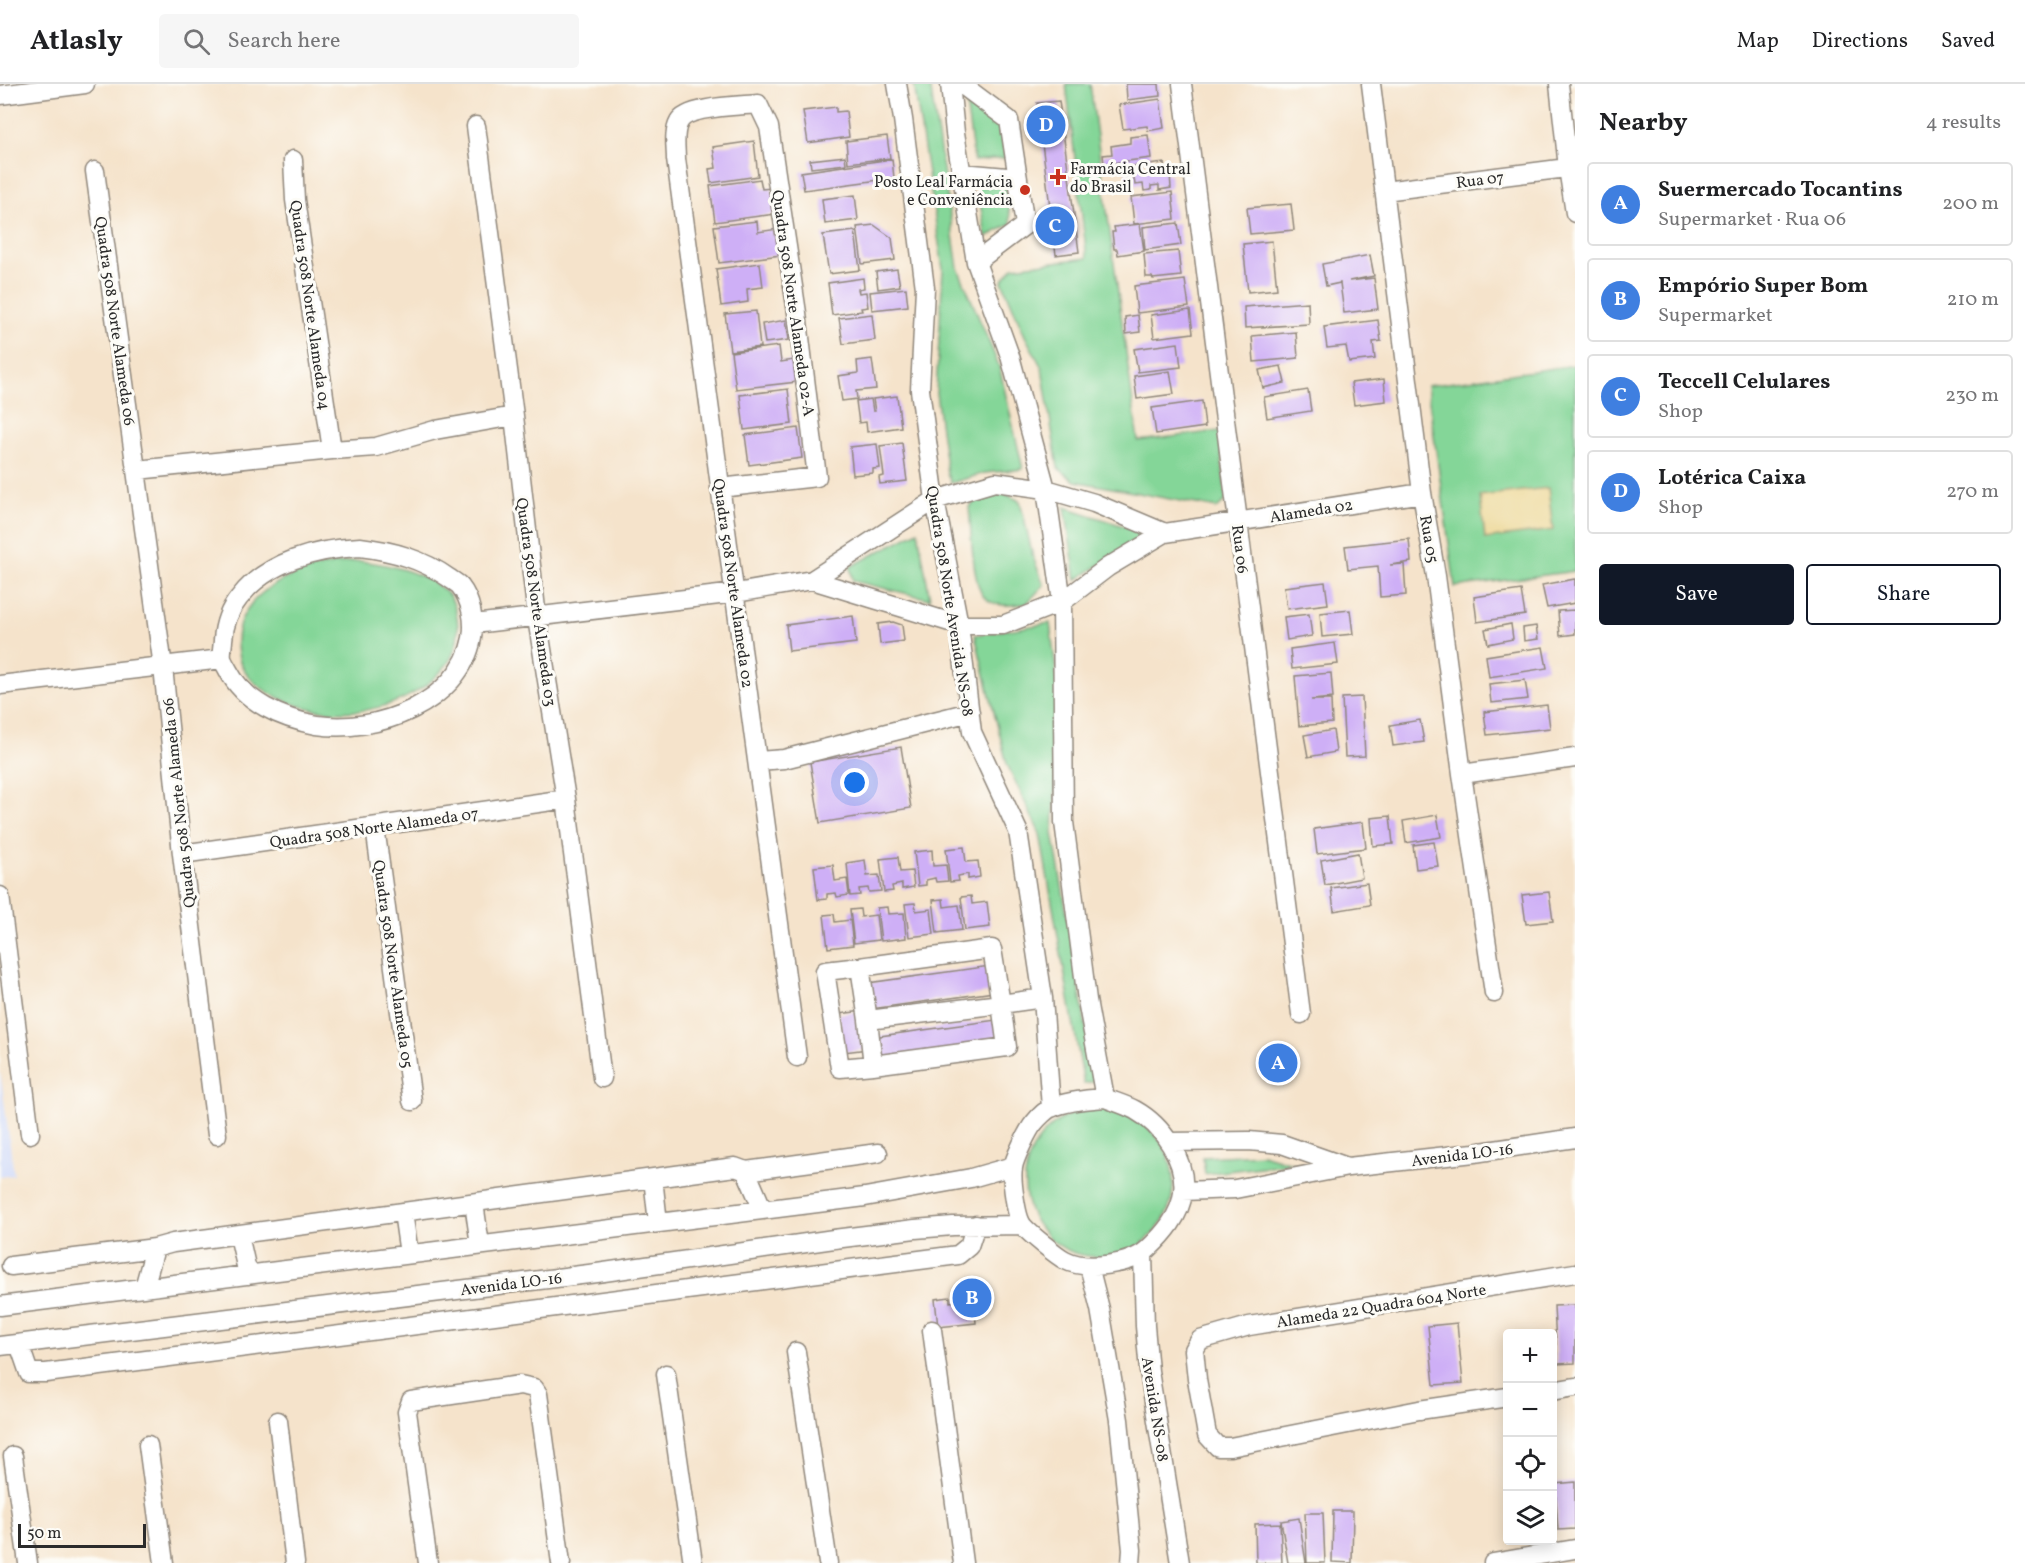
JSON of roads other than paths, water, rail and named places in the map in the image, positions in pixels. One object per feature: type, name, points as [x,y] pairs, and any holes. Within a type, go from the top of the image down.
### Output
[{"type":"street","points":[[0,95],[26,88],[86,84]]},
{"type":"street","name":"Quadra 508 Norte Avenida NS-08","points":[[897,84],[925,288],[920,390],[935,500],[959,626],[972,732],[1018,831],[1043,999],[1051,1108]]},
{"type":"street","points":[[950,84],[976,262],[1010,356],[1046,489],[1062,602],[1064,822],[1087,1000],[1105,1098]]},
{"type":"street","points":[[961,84],[1009,120],[1025,225],[976,262]]},
{"type":"street","name":"Rua 06","points":[[1182,84],[1301,1014]]},
{"type":"street","name":"Rua 05","points":[[1371,84],[1422,493],[1436,576],[1494,993]]},
{"type":"street","points":[[1559,84],[1575,213]]},
{"type":"street","name":"Quadra 508 Norte Alameda 02-A","points":[[689,114],[758,104],[769,127],[797,313],[817,477],[720,488]]},
{"type":"street","name":"Quadra 508 Norte Alameda 02","points":[[689,114],[678,124],[676,159],[797,1057]]},
{"type":"street","name":"Quadra 508 Norte Alameda 03","points":[[476,126],[514,416],[537,618],[566,799],[602,1078]]},
{"type":"street","name":"Quadra 508 Norte Alameda 04","points":[[293,160],[295,200],[332,450]]},
{"type":"street","name":"Rua 07","points":[[1384,191],[1571,167]]},
{"type":"street","name":"Quadra 508 Norte Alameda 06","points":[[95,171],[163,667],[182,854],[217,1135]]},
{"type":"street","points":[[962,173],[1018,178]]},
{"type":"street","points":[[137,470],[376,447],[435,430],[514,416]]},
{"type":"street","points":[[474,624],[736,593],[812,580],[935,500],[995,482],[1046,489],[1094,503],[1166,533]]},
{"type":"street","name":"Alameda 02","points":[[1166,533],[1422,493]]},
{"type":"street","points":[[812,580],[959,626],[1004,625],[1062,602],[1108,567],[1166,533]]},
{"type":"street","points":[[339,548],[381,550],[402,555],[440,572],[459,585],[467,599],[474,624],[468,655],[460,670],[446,685],[430,698],[403,713],[374,723],[354,726],[318,725],[300,721],[267,708],[238,687],[222,659],[227,621],[232,609],[247,588],[281,565],[320,551],[339,548]]},
{"type":"street","points":[[0,685],[222,659]]},
{"type":"street","points":[[758,761],[784,759],[970,712]]},
{"type":"street","points":[[1462,774],[1575,758]]},
{"type":"street","name":"Quadra 508 Norte Alameda 07","points":[[182,854],[566,799]]},
{"type":"street","name":"Quadra 508 Norte Alameda 05","points":[[375,827],[412,1101]]},
{"type":"street","points":[[0,896],[30,1134]]},
{"type":"street","points":[[992,949],[1007,1047],[840,1068],[825,971],[860,967],[992,949]]},
{"type":"street","points":[[860,967],[873,1065]]},
{"type":"street","points":[[868,1020],[1043,999]]},
{"type":"street","points":[[1105,1098],[1136,1111],[1170,1142],[1180,1167],[1183,1191],[1179,1209],[1164,1235],[1143,1254],[1121,1262],[1089,1266],[1066,1261],[1022,1225],[1016,1204],[1013,1166],[1034,1123],[1051,1108],[1087,1099],[1105,1098]]},
{"type":"street","name":"Avenida LO-16","points":[[1183,1191],[1235,1189],[1348,1167],[1474,1153],[1575,1138]]},
{"type":"street","name":"Avenida LO-16","points":[[1170,1142],[1249,1141],[1282,1144],[1348,1167]]},
{"type":"street","points":[[10,1266],[735,1167],[746,1172],[878,1153]]},
{"type":"street","points":[[0,1306],[865,1197],[971,1178],[1013,1166]]},
{"type":"street","points":[[746,1172],[763,1210]]},
{"type":"street","points":[[653,1178],[658,1223]]},
{"type":"street","points":[[474,1203],[480,1245]]},
{"type":"street","points":[[403,1212],[409,1254]]},
{"type":"street","points":[[19,1344],[29,1373],[46,1373],[958,1255],[969,1246],[976,1225]]},
{"type":"street","name":"Avenida LO-16","points":[[0,1346],[628,1268],[881,1233],[976,1225],[1022,1225]]},
{"type":"street","points":[[239,1235],[248,1275]]},
{"type":"street","points":[[144,1288],[155,1248]]},
{"type":"street","name":"Avenida NS-08","points":[[1143,1254],[1144,1326],[1149,1371],[1180,1563]]},
{"type":"street","points":[[707,1257],[711,1287]]},
{"type":"street","points":[[1089,1266],[1100,1309],[1119,1420],[1132,1550],[1131,1563]]},
{"type":"street","points":[[628,1268],[632,1297]]},
{"type":"street","name":"Alameda 22 Quadra 604 Norte","points":[[1503,1398],[1419,1410],[1230,1447],[1218,1447],[1207,1435],[1194,1350],[1200,1340],[1249,1326],[1575,1274]]},
{"type":"street","points":[[312,1308],[315,1338]]},
{"type":"street","points":[[239,1317],[242,1347]]},
{"type":"street","points":[[932,1330],[963,1563]]},
{"type":"street","points":[[796,1353],[828,1563]]},
{"type":"street","points":[[666,1374],[693,1563]]},
{"type":"street","points":[[428,1563],[407,1412],[411,1401],[520,1385],[534,1388],[538,1394],[561,1563]]},
{"type":"street","points":[[1557,1390],[1575,1387]]},
{"type":"street","points":[[278,1421],[295,1563]]},
{"type":"street","points":[[148,1445],[164,1563]]},
{"type":"street","points":[[13,1456],[28,1563]]},
{"type":"street","points":[[1493,1563],[1575,1549]]},
{"type":"place","name":"Lotérica Caixa","points":[[1046,125]]},
{"type":"place","name":"Farmácia Central do Brasil","points":[[1058,177]]},
{"type":"place","name":"Posto Leal Farmácia e Conveniência","points":[[1025,190]]},
{"type":"place","name":"Teccell Celulares","points":[[1055,226]]},
{"type":"place","name":"Suermercado Tocantins","points":[[1278,1063]]},
{"type":"place","name":"Empório Super Bom","points":[[972,1298]]}]
